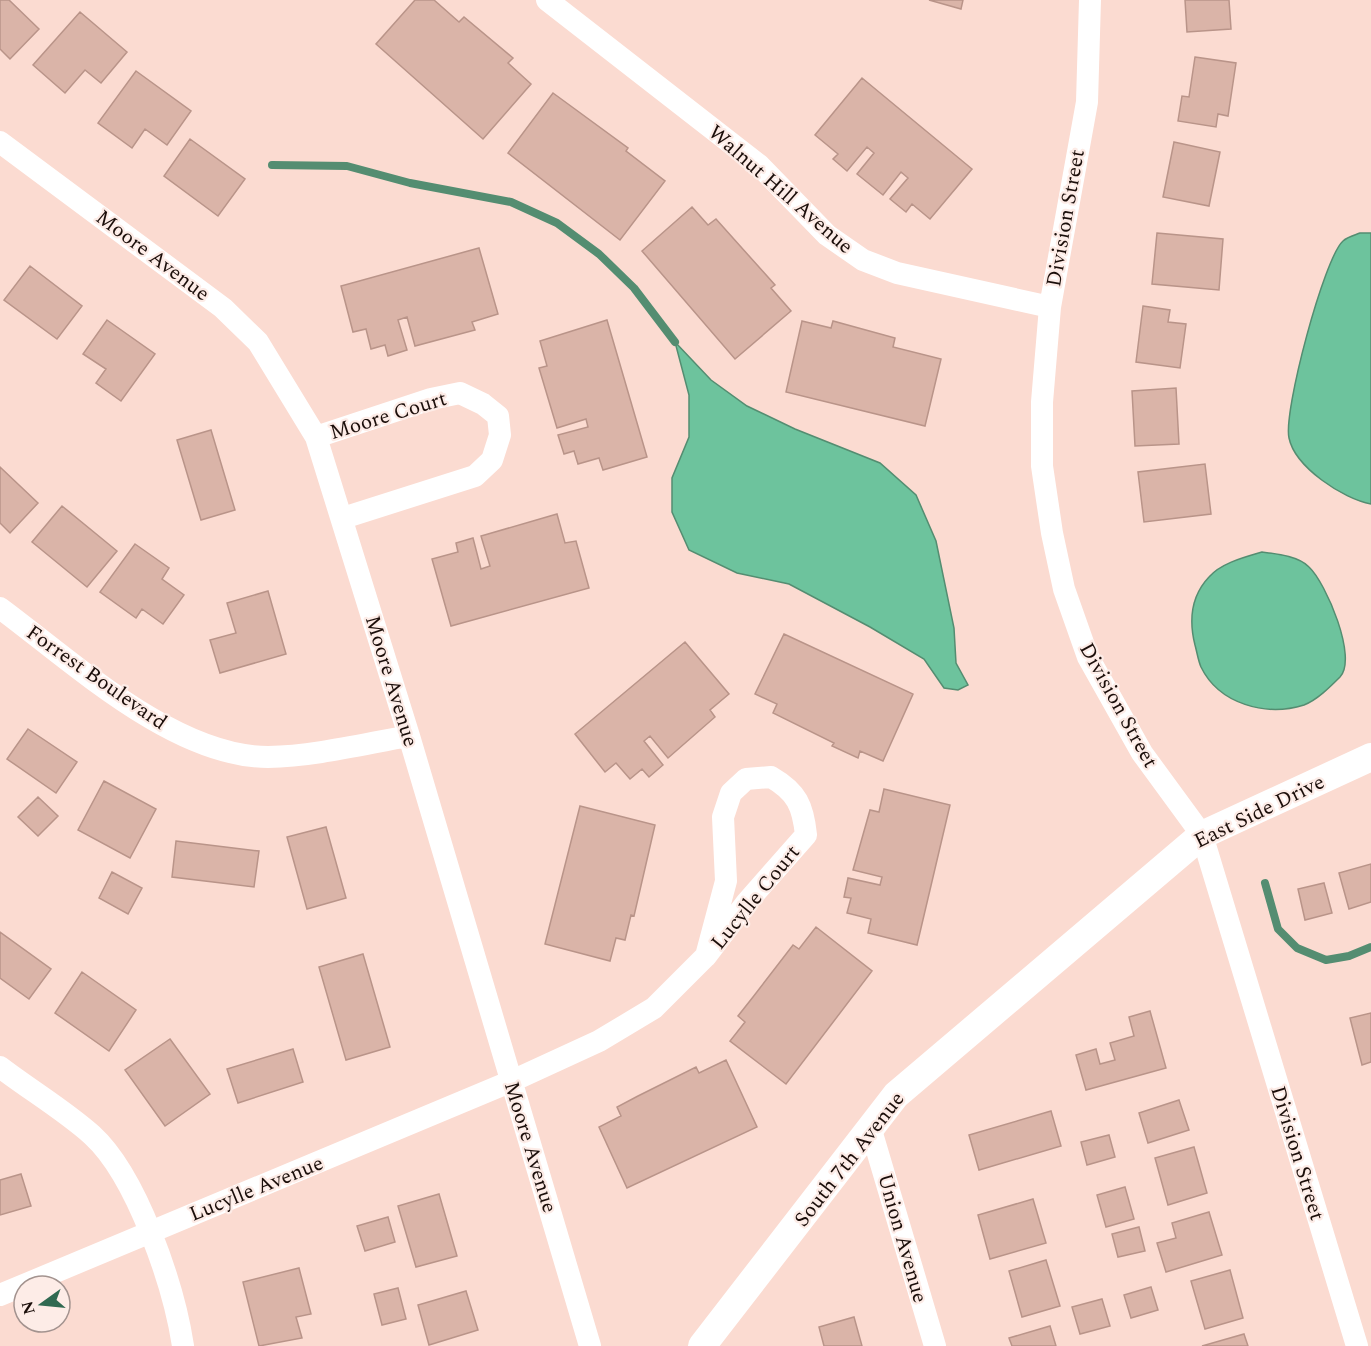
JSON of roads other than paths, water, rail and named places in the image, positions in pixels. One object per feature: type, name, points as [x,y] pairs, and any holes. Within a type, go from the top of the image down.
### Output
[{"type":"street","name":"Walnut Hill Avenue","points":[[546,0],[759,165],[827,235],[854,254],[897,273],[1050,307]]},
{"type":"street","name":"Division Street","points":[[1090,0],[1087,102],[1050,307],[1042,402],[1042,466],[1052,533],[1064,589],[1088,657],[1143,753],[1202,835],[1357,1346]]},
{"type":"street","name":"Moore Avenue","points":[[0,142],[223,308],[258,342],[316,437],[409,736],[590,1346]]},
{"type":"street","name":"Moore Court","points":[[316,437],[431,399],[460,393],[483,404],[498,416],[500,435],[492,460],[476,476],[343,518]]},
{"type":"street","name":"Forrest Boulevard","points":[[0,608],[142,713],[211,749],[267,757],[409,736]]},
{"type":"street","name":"East Side Drive","points":[[1098,921],[1202,835],[1371,757]]},
{"type":"street","name":"Lucylle Court","points":[[512,1081],[599,1041],[654,1008],[706,956],[747,902],[806,835],[804,813],[789,788],[771,777],[746,779],[731,792],[723,817],[726,881],[706,956]]},
{"type":"street","name":"South 7th Avenue","points":[[702,1346],[896,1095],[1098,921]]},
{"type":"street","points":[[0,1067],[93,1136],[128,1181],[150,1231],[179,1321],[183,1346]]},
{"type":"street","name":"Lucylle Avenue","points":[[0,1294],[512,1081]]},
{"type":"street","name":"Union Avenue","points":[[871,1130],[935,1346]]},
{"type":"waterway","points":[[272,165],[347,166],[410,183],[511,202],[557,223],[599,254],[634,288],[675,342]]},
{"type":"waterway","points":[[1265,883],[1278,929],[1297,948],[1326,960],[1349,956],[1371,947]]}]
